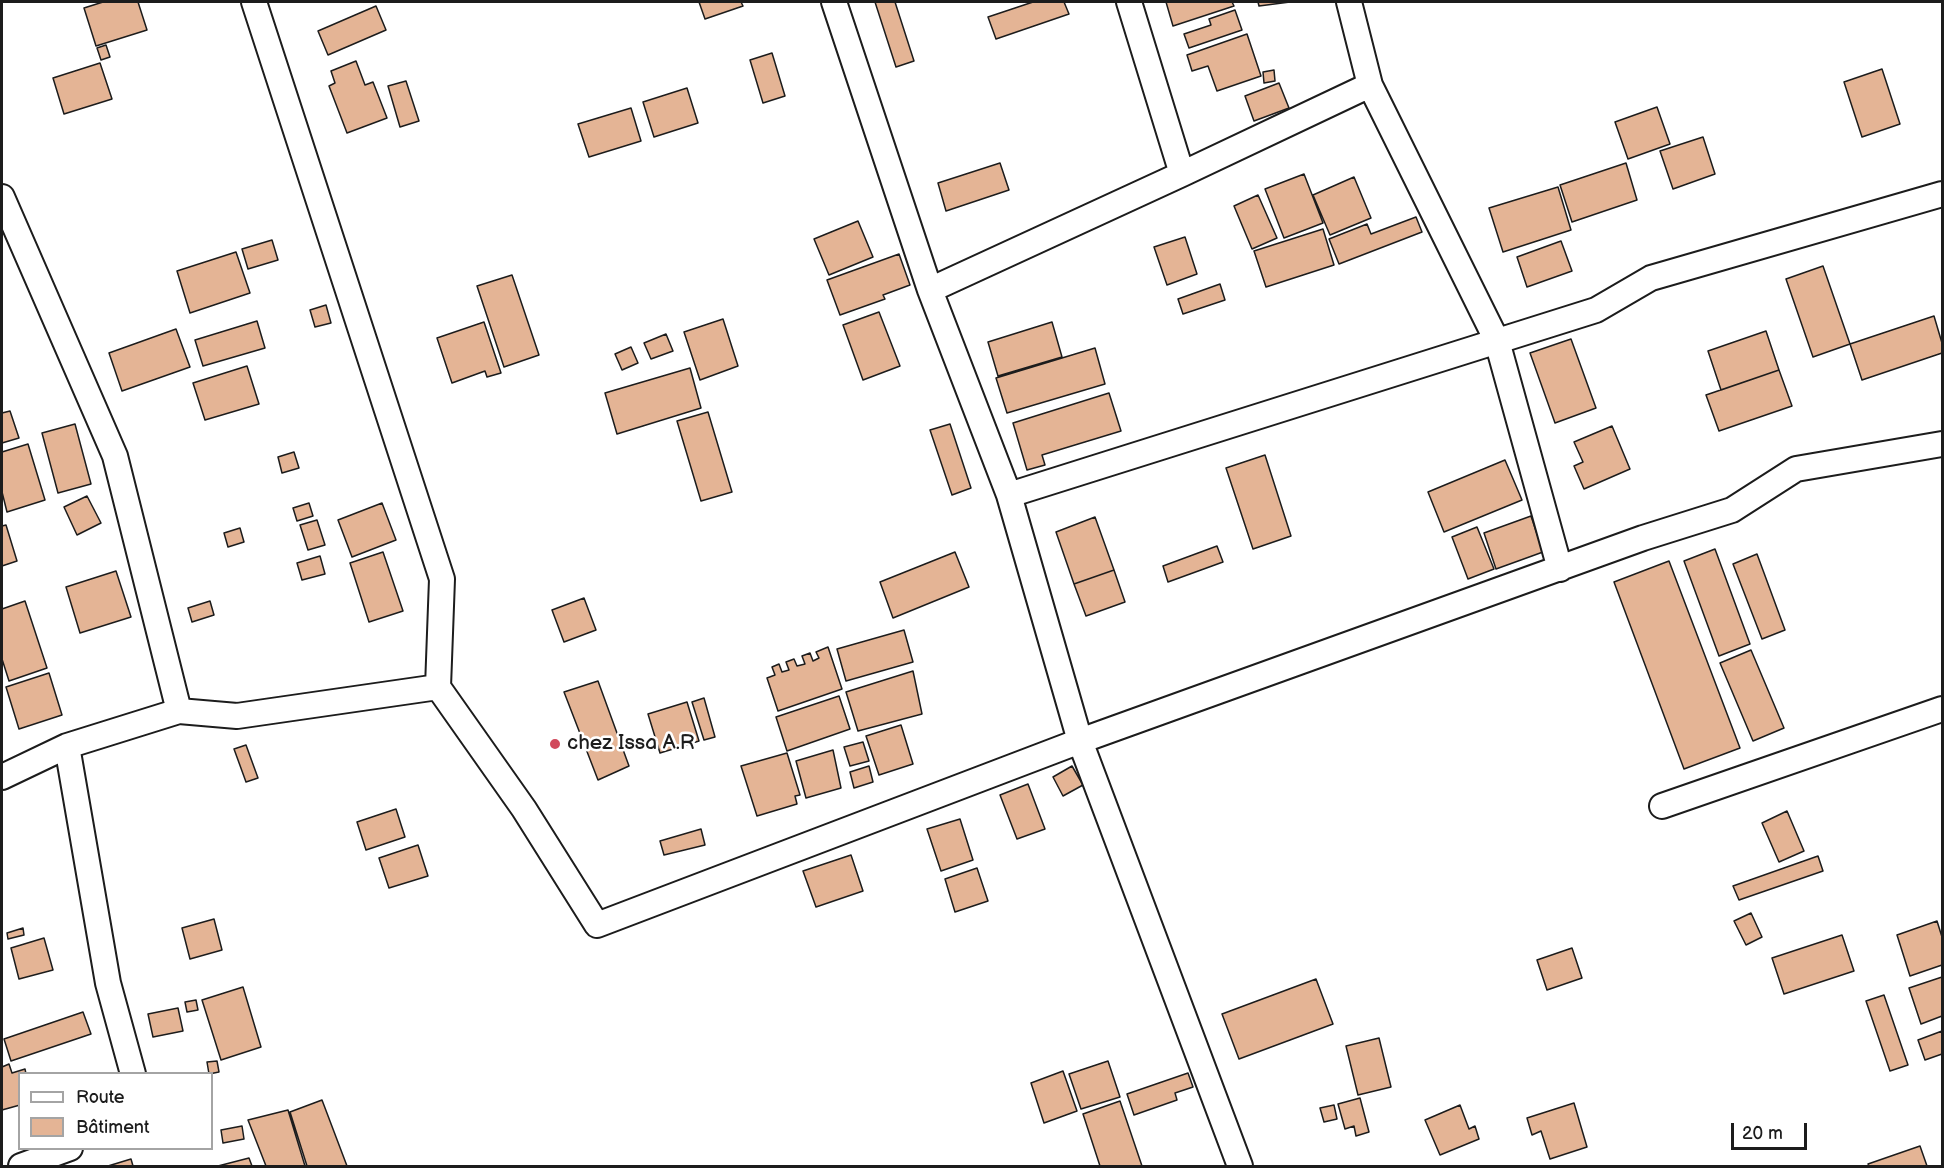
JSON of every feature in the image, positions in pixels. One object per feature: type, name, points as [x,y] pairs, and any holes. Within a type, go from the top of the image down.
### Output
[{"type":"street","points":[[254,2],[442,579],[438,687],[524,809],[597,925],[1080,741],[1643,538],[1732,510],[1796,469],[1942,444]]},
{"type":"street","points":[[834,2],[930,290],[1009,495],[1080,741],[1240,1167]]},
{"type":"street","points":[[1129,2],[1182,174]]},
{"type":"street","points":[[1349,2],[1370,85],[1497,341],[1560,569]]},
{"type":"street","points":[[930,290],[1370,85]]},
{"type":"street","points":[[1009,495],[1596,310],[1651,278],[1942,194]]},
{"type":"street","points":[[2,197],[115,456],[179,711]]},
{"type":"street","points":[[2,777],[67,746],[179,711],[237,716],[438,687]]},
{"type":"street","points":[[1662,806],[1942,709]]},
{"type":"street","points":[[67,746],[108,983],[132,1072]]},
{"type":"street","points":[[21,1167],[67,1150]]},
{"type":"building","points":[[103,2],[138,2],[147,30],[96,46],[84,8]]},
{"type":"building","points":[[699,2],[741,2],[743,6],[705,19]]},
{"type":"building","points":[[875,2],[895,2],[914,61],[896,67]]},
{"type":"building","points":[[1033,2],[1064,2],[1069,14],[996,39],[988,17]]},
{"type":"building","points":[[1166,2],[1232,2],[1234,6],[1173,26]]},
{"type":"building","points":[[1258,2],[1290,2],[1259,6]]},
{"type":"building","points":[[376,6],[386,30],[328,55],[318,31]]},
{"type":"building","points":[[1235,10],[1242,30],[1189,48],[1184,34],[1211,25],[1209,19]]},
{"type":"building","points":[[1247,34],[1261,76],[1217,91],[1208,66],[1192,71],[1187,55]]},
{"type":"building","points":[[106,45],[110,57],[101,60],[97,48]]},
{"type":"building","points":[[772,53],[785,96],[763,103],[750,60]]},
{"type":"building","points":[[356,61],[365,85],[373,82],[387,118],[347,133],[329,86],[335,83],[331,71]]},
{"type":"building","points":[[100,63],[112,99],[64,114],[53,78]]},
{"type":"building","points":[[1882,69],[1900,124],[1862,137],[1844,82]]},
{"type":"building","points":[[1274,70],[1275,81],[1264,83],[1263,72]]},
{"type":"building","points":[[406,81],[419,121],[400,127],[388,86]]},
{"type":"building","points":[[1279,83],[1289,108],[1254,121],[1245,96]]},
{"type":"building","points":[[687,88],[698,123],[654,137],[643,102]]},
{"type":"building","points":[[1657,107],[1670,144],[1628,159],[1615,122]]},
{"type":"building","points":[[631,108],[641,141],[589,157],[578,124]]},
{"type":"building","points":[[1703,137],[1715,174],[1673,189],[1660,151]]},
{"type":"building","points":[[1000,163],[1009,190],[946,211],[938,183]]},
{"type":"building","points":[[1626,163],[1637,200],[1572,222],[1560,185]]},
{"type":"building","points":[[1304,174],[1323,223],[1284,238],[1265,189]]},
{"type":"building","points":[[1354,177],[1371,218],[1330,235],[1313,195]]},
{"type":"building","points":[[1558,187],[1571,230],[1503,252],[1489,208]]},
{"type":"building","points":[[1258,195],[1277,238],[1252,249],[1234,206]]},
{"type":"building","points":[[1416,217],[1422,232],[1339,264],[1329,239],[1367,224],[1371,234]]},
{"type":"building","points":[[858,221],[873,257],[829,275],[814,239]]},
{"type":"building","points":[[1323,229],[1334,265],[1266,287],[1254,251]]},
{"type":"building","points":[[1185,237],[1197,274],[1167,285],[1154,247]]},
{"type":"building","points":[[272,240],[278,260],[248,269],[242,249]]},
{"type":"building","points":[[1561,241],[1572,271],[1527,287],[1517,257]]},
{"type":"building","points":[[236,252],[250,293],[190,313],[177,271]]},
{"type":"building","points":[[899,254],[910,285],[883,295],[885,299],[840,315],[827,280]]},
{"type":"building","points":[[1823,266],[1850,344],[1813,357],[1786,279]]},
{"type":"building","points":[[512,275],[539,355],[504,367],[477,286]]},
{"type":"building","points":[[1220,284],[1225,300],[1183,314],[1178,299]]},
{"type":"building","points":[[326,305],[331,323],[315,327],[310,310]]},
{"type":"building","points":[[879,312],[900,366],[863,380],[843,325]]},
{"type":"building","points":[[1934,316],[1942,343],[1942,353],[1862,380],[1850,344]]},
{"type":"building","points":[[723,319],[738,366],[700,380],[684,332]]},
{"type":"building","points":[[257,321],[265,348],[203,366],[195,340]]},
{"type":"building","points":[[484,322],[501,373],[487,377],[485,371],[452,383],[437,338]]},
{"type":"building","points":[[1052,322],[1062,357],[998,376],[988,342]]},
{"type":"building","points":[[176,329],[190,367],[122,391],[109,353]]},
{"type":"building","points":[[1766,331],[1779,370],[1721,390],[1708,351]]},
{"type":"building","points":[[666,334],[673,351],[651,359],[644,343]]},
{"type":"building","points":[[1571,339],[1596,408],[1555,423],[1530,353]]},
{"type":"building","points":[[631,347],[638,363],[622,370],[615,354]]},
{"type":"building","points":[[1095,348],[1105,384],[1007,413],[996,378]]},
{"type":"building","points":[[247,366],[259,404],[205,420],[193,383]]},
{"type":"building","points":[[690,368],[701,408],[617,434],[605,393]]},
{"type":"building","points":[[1779,370],[1792,406],[1719,431],[1706,395]]},
{"type":"building","points":[[1109,393],[1121,431],[1042,455],[1045,465],[1027,470],[1013,423]]},
{"type":"building","points":[[10,411],[19,438],[2,443],[2,413]]},
{"type":"building","points":[[708,412],[732,492],[701,501],[677,421]]},
{"type":"building","points":[[75,424],[91,484],[58,493],[42,433]]},
{"type":"building","points":[[950,424],[971,488],[952,495],[930,430]]},
{"type":"building","points":[[1612,426],[1630,469],[1584,489],[1574,466],[1583,462],[1574,442]]},
{"type":"building","points":[[28,444],[45,500],[7,512],[2,492],[2,452]]},
{"type":"building","points":[[294,452],[299,468],[282,473],[278,457]]},
{"type":"building","points":[[1265,455],[1291,536],[1253,549],[1226,468]]},
{"type":"building","points":[[1505,460],[1522,500],[1444,532],[1428,492]]},
{"type":"building","points":[[87,496],[101,523],[77,535],[64,507]]},
{"type":"building","points":[[309,503],[313,516],[297,521],[293,508]]},
{"type":"building","points":[[382,503],[396,540],[352,557],[338,520]]},
{"type":"building","points":[[1531,516],[1543,552],[1496,569],[1484,533]]},
{"type":"building","points":[[1095,517],[1114,570],[1074,584],[1056,532]]},
{"type":"building","points":[[317,520],[325,545],[308,550],[300,525]]},
{"type":"building","points":[[6,525],[17,561],[2,566],[2,526]]},
{"type":"building","points":[[1477,527],[1494,569],[1468,579],[1452,537]]},
{"type":"building","points":[[240,528],[244,542],[228,547],[224,533]]},
{"type":"building","points":[[1217,546],[1223,562],[1168,582],[1163,566]]},
{"type":"building","points":[[1715,549],[1750,644],[1719,656],[1684,561]]},
{"type":"building","points":[[383,552],[403,611],[369,622],[350,563]]},
{"type":"building","points":[[955,552],[969,587],[893,618],[880,582]]},
{"type":"building","points":[[1757,554],[1785,630],[1762,639],[1733,564]]},
{"type":"building","points":[[320,556],[325,574],[302,580],[297,563]]},
{"type":"building","points":[[1669,561],[1740,748],[1684,769],[1614,582]]},
{"type":"building","points":[[1114,570],[1125,602],[1086,616],[1074,584]]},
{"type":"building","points":[[116,571],[131,617],[80,633],[66,587]]},
{"type":"building","points":[[584,598],[596,630],[564,642],[552,610]]},
{"type":"building","points":[[25,601],[47,668],[9,681],[2,659],[2,609]]},
{"type":"building","points":[[210,601],[214,615],[192,622],[188,608]]},
{"type":"building","points":[[904,630],[913,662],[846,681],[837,649]]},
{"type":"building","points":[[828,647],[842,689],[778,711],[767,678],[775,675],[772,667],[779,664],[782,672],[789,670],[786,662],[794,659],[797,666],[805,664],[802,656],[810,653],[813,661],[819,658],[816,652]]},
{"type":"building","points":[[1751,650],[1784,728],[1753,741],[1720,663]]},
{"type":"building","points":[[913,671],[922,714],[858,731],[846,692]]},
{"type":"building","points":[[49,673],[62,715],[19,729],[6,687]]},
{"type":"building","points":[[598,681],[629,766],[598,780],[564,692]]},
{"type":"building","points":[[839,696],[850,729],[787,751],[776,717]]},
{"type":"building","points":[[704,698],[715,737],[704,740],[692,702]]},
{"type":"building","points":[[687,702],[699,741],[660,753],[648,714]]},
{"type":"building","points":[[901,725],[913,764],[879,775],[866,736]]},
{"type":"building","points":[[863,742],[869,761],[850,766],[844,747]]},
{"type":"building","points":[[246,745],[258,778],[246,782],[234,749]]},
{"type":"building","points":[[833,750],[841,788],[806,798],[796,761]]},
{"type":"building","points":[[787,753],[800,795],[795,796],[797,804],[757,816],[741,766]]},
{"type":"building","points":[[869,766],[873,782],[854,788],[850,772]]},
{"type":"building","points":[[1072,766],[1083,785],[1063,796],[1053,777]]},
{"type":"building","points":[[1028,784],[1045,829],[1017,839],[1000,795]]},
{"type":"building","points":[[396,809],[405,837],[366,850],[357,822]]},
{"type":"building","points":[[1787,811],[1804,851],[1779,862],[1762,823]]},
{"type":"building","points":[[960,819],[973,860],[941,871],[927,829]]},
{"type":"building","points":[[701,829],[705,845],[664,855],[660,841]]},
{"type":"building","points":[[418,845],[428,876],[389,888],[379,858]]},
{"type":"building","points":[[851,855],[863,891],[816,907],[803,871]]},
{"type":"building","points":[[1818,856],[1823,871],[1739,900],[1733,886]]},
{"type":"building","points":[[977,868],[988,901],[955,912],[945,879]]},
{"type":"building","points":[[1751,913],[1762,937],[1746,945],[1734,921]]},
{"type":"building","points":[[214,919],[222,950],[190,959],[182,928]]},
{"type":"building","points":[[1937,921],[1942,937],[1942,965],[1910,976],[1897,935]]},
{"type":"building","points":[[23,928],[24,935],[8,939],[7,933]]},
{"type":"building","points":[[1842,935],[1854,971],[1784,994],[1772,958]]},
{"type":"building","points":[[44,938],[53,970],[19,979],[11,948]]},
{"type":"building","points":[[1572,948],[1582,978],[1547,990],[1537,960]]},
{"type":"building","points":[[1942,977],[1942,1016],[1921,1024],[1909,988]]},
{"type":"building","points":[[1316,979],[1333,1024],[1239,1059],[1222,1014]]},
{"type":"building","points":[[243,987],[261,1047],[221,1060],[202,1000]]},
{"type":"building","points":[[1884,995],[1908,1065],[1890,1071],[1866,1001]]},
{"type":"building","points":[[196,1000],[198,1010],[187,1012],[185,1002]]},
{"type":"building","points":[[178,1008],[183,1031],[153,1037],[148,1014]]},
{"type":"building","points":[[83,1012],[91,1034],[11,1061],[4,1039]]},
{"type":"building","points":[[1942,1031],[1942,1054],[1925,1060],[1918,1040]]},
{"type":"building","points":[[1379,1038],[1391,1087],[1358,1095],[1346,1046]]},
{"type":"building","points":[[217,1061],[219,1072],[209,1072],[207,1062]]},
{"type":"building","points":[[1108,1061],[1120,1097],[1081,1109],[1069,1074]]},
{"type":"building","points":[[9,1064],[12,1073],[25,1069],[26,1072],[18,1072],[18,1106],[2,1110],[2,1067]]},
{"type":"building","points":[[1063,1071],[1077,1111],[1044,1123],[1031,1083]]},
{"type":"building","points":[[1188,1073],[1193,1087],[1175,1093],[1177,1100],[1134,1115],[1127,1094]]},
{"type":"building","points":[[1360,1098],[1369,1132],[1356,1136],[1354,1126],[1345,1129],[1338,1104]]},
{"type":"building","points":[[322,1100],[347,1166],[307,1166],[290,1112]]},
{"type":"building","points":[[1120,1101],[1142,1166],[1100,1166],[1083,1114]]},
{"type":"building","points":[[1574,1103],[1587,1147],[1550,1159],[1541,1131],[1532,1135],[1527,1118]]},
{"type":"building","points":[[1334,1105],[1337,1119],[1324,1122],[1320,1108]]},
{"type":"building","points":[[1460,1105],[1469,1129],[1475,1126],[1479,1139],[1440,1155],[1425,1120]]},
{"type":"building","points":[[288,1110],[305,1166],[266,1166],[248,1120]]},
{"type":"building","points":[[242,1126],[244,1139],[223,1143],[221,1130]]},
{"type":"building","points":[[1920,1146],[1927,1166],[1869,1166],[1868,1164]]},
{"type":"building","points":[[249,1158],[252,1166],[218,1166]]},
{"type":"building","points":[[131,1159],[133,1166],[108,1166]]},
{"type":"place","name":"chez Issa A.R","points":[[555,744]]}]
